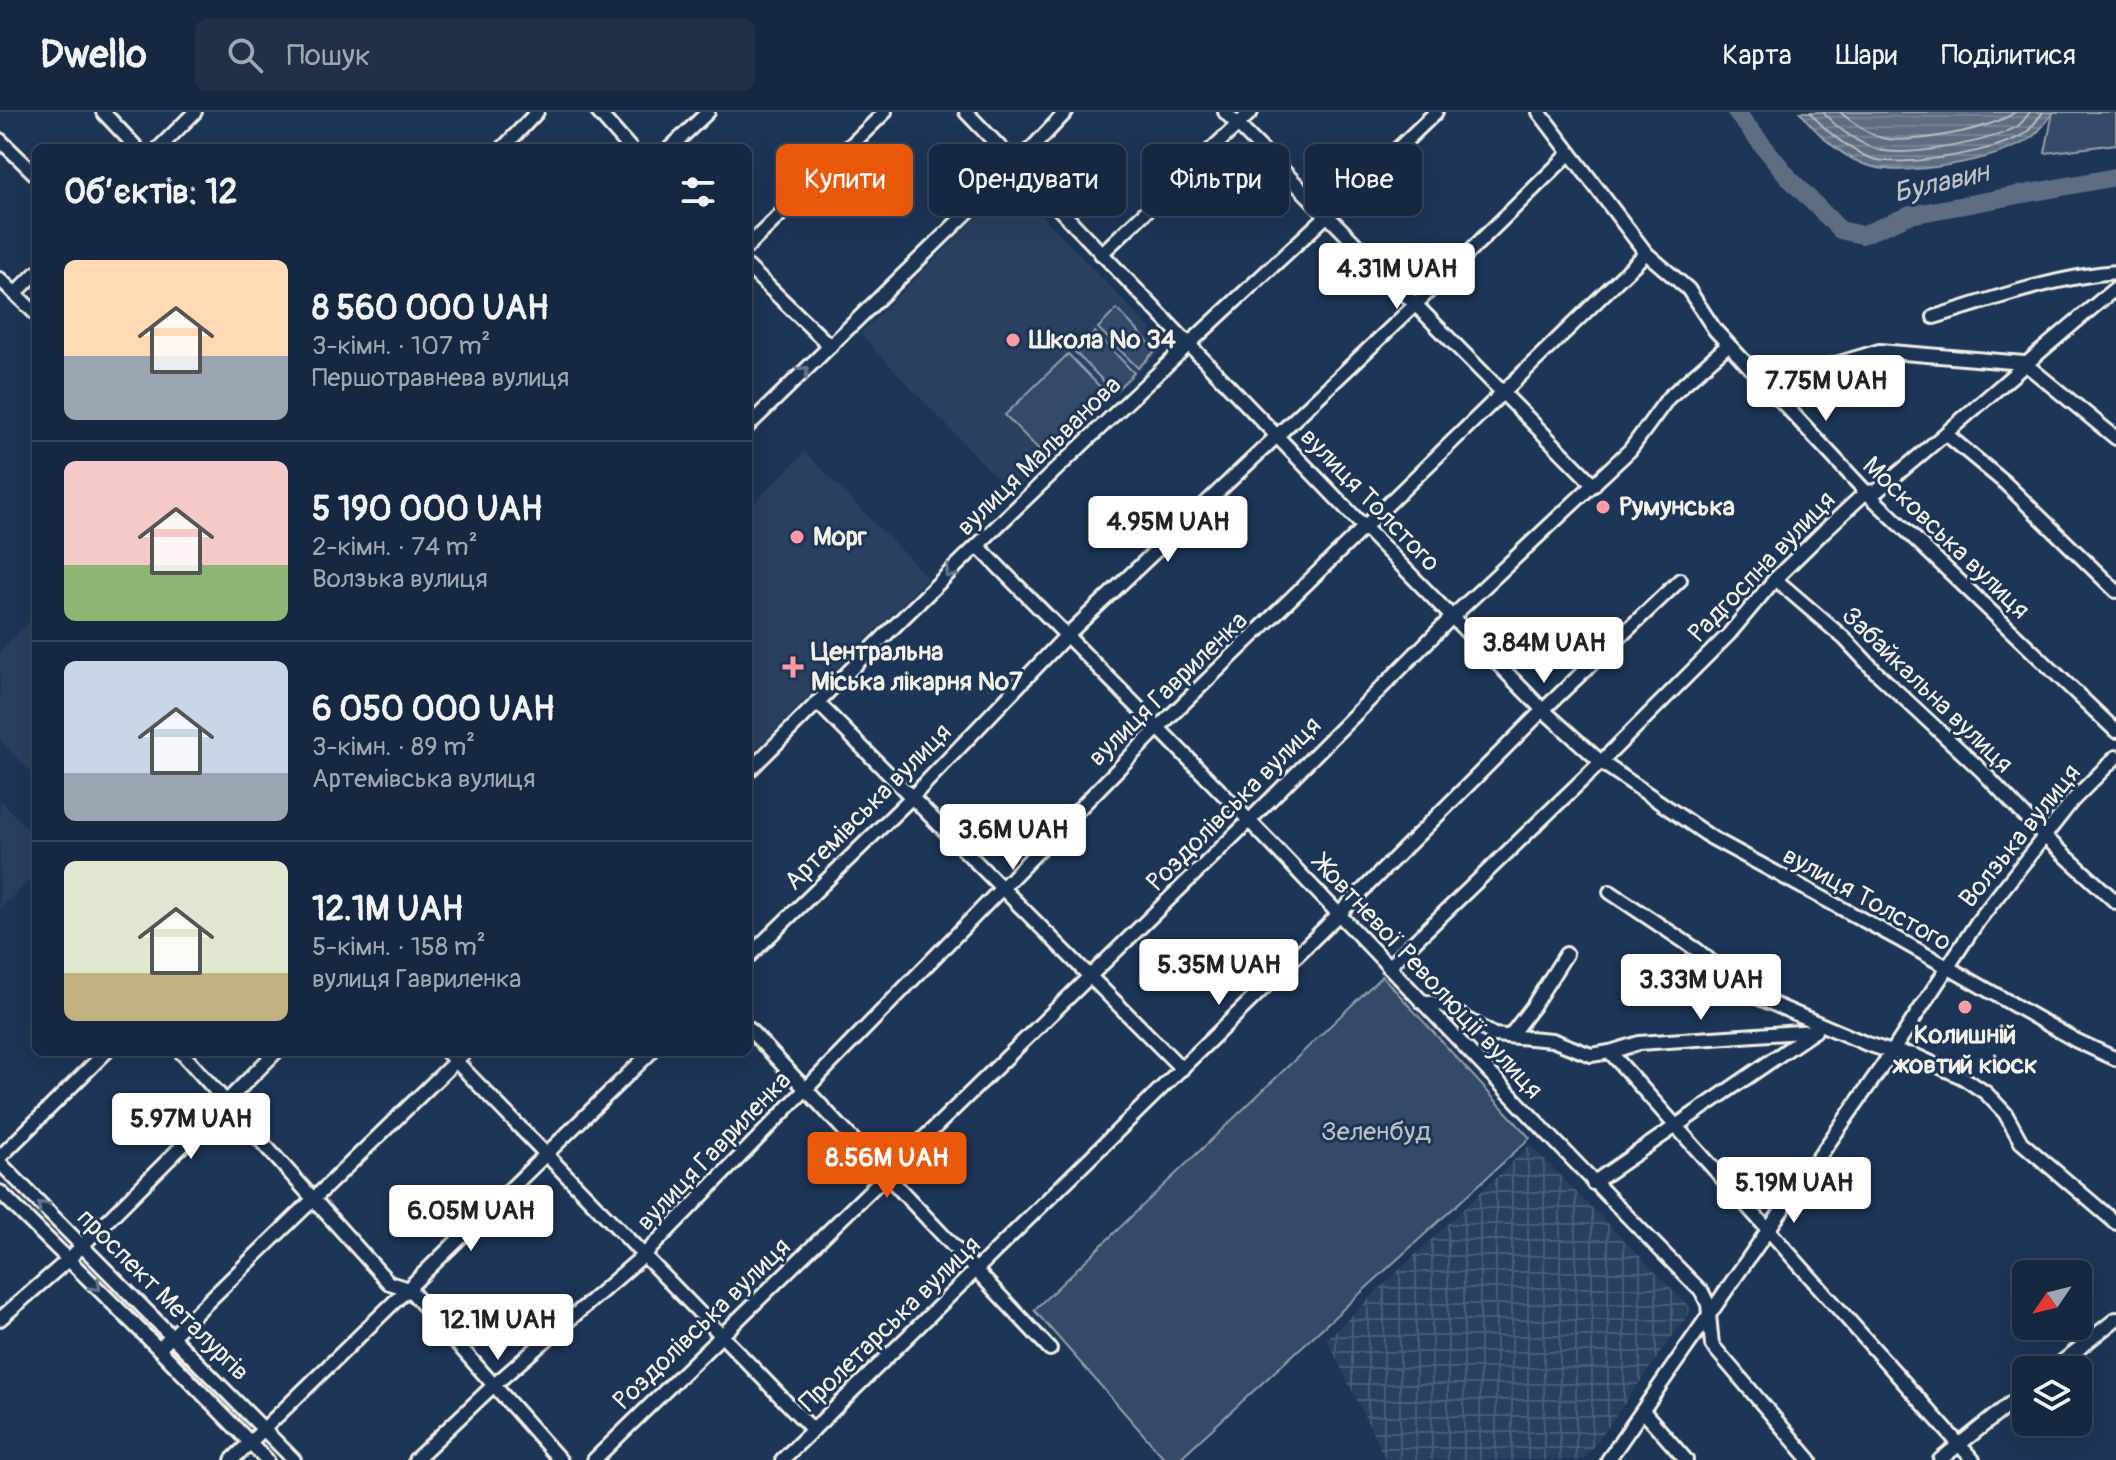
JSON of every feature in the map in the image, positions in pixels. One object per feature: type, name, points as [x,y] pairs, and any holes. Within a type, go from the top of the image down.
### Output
[{"type":"street","points":[[103,112],[133,144]]},
{"type":"street","points":[[163,144],[195,112]]},
{"type":"street","points":[[507,144],[537,112]]},
{"type":"street","points":[[598,112],[626,144]]},
{"type":"street","points":[[674,144],[708,112]]},
{"type":"street","points":[[752,242],[885,112]]},
{"type":"street","name":"вулиця Толстого","points":[[966,112],[997,144]]},
{"type":"street","points":[[1036,144],[1066,112]]},
{"type":"street","points":[[1225,112],[1305,192]]},
{"type":"street","points":[[1101,254],[1251,112]]},
{"type":"street","name":"вулиця Мальванова","points":[[1403,144],[1436,112]]},
{"type":"street","name":"Московська вулиця","points":[[1539,112],[1646,253],[1688,289],[1728,345],[1866,492],[2116,731]]},
{"type":"street","points":[[0,140],[32,171]]},
{"type":"street","name":"Артемівська вулиця","points":[[752,953],[912,797],[1066,636],[1416,304],[1570,153]]},
{"type":"street","points":[[752,422],[964,216]]},
{"type":"street","name":"вулиця Толстого","points":[[1066,216],[1543,710],[1601,762],[1712,838],[2116,1059]]},
{"type":"street","points":[[1329,216],[1594,485]]},
{"type":"street","name":"вулиця Мальванова","points":[[752,768],[1188,344],[1329,216]]},
{"type":"street","name":"вулиця Гавриленка","points":[[415,1460],[494,1385],[644,1255],[1159,727],[1646,253]]},
{"type":"street","points":[[752,271],[830,346]]},
{"type":"street","points":[[1934,317],[2090,274],[2116,272]]},
{"type":"street","points":[[15,294],[32,277]]},
{"type":"street","points":[[0,279],[32,310]]},
{"type":"street","name":"Радгоспна вулиця","points":[[1388,967],[1601,762],[1729,634],[1775,579],[1866,492],[1877,491],[2116,288]]},
{"type":"street","name":"Роздолівська вулиця","points":[[594,1460],[1249,821],[1452,617],[1630,450],[1668,398],[1728,345]]},
{"type":"street","points":[[1772,391],[1829,366],[1879,351],[2024,363],[2116,438]]},
{"type":"street","points":[[1946,434],[2004,482],[2116,591]]},
{"type":"street","name":"Жовтневої Революції вулиця","points":[[978,546],[1159,727],[1593,1183],[1702,1292],[1708,1304],[1712,1345],[1810,1460]]},
{"type":"street","name":"Забайкальна вулиця","points":[[1775,579],[1845,639],[1982,771],[2044,836],[2116,902]]},
{"type":"street","name":"Пролетарська вулиця","points":[[782,1460],[1543,710],[1680,580]]},
{"type":"street","points":[[817,702],[1182,1069]]},
{"type":"street","name":"Волзька вулиця","points":[[1608,1460],[1932,994],[1978,921],[2072,801],[2116,757]]},
{"type":"street","points":[[1610,892],[1697,950],[1752,995],[1818,1028],[1892,1052],[1914,1055],[1962,1077],[1986,1093],[2005,1113],[2021,1142],[2116,1223]]},
{"type":"street","points":[[1510,1036],[1566,954]]},
{"type":"street","points":[[1421,1001],[1443,1005],[1494,1035],[1552,1040],[1591,1055],[1639,1043],[1818,1028]]},
{"type":"street","points":[[1593,1183],[1818,1028]]},
{"type":"street","points":[[752,1032],[1050,1349]]},
{"type":"street","points":[[1610,1052],[1973,1460]]},
{"type":"street","points":[[0,1157],[102,1056]]},
{"type":"street","points":[[185,1056],[389,1283],[409,1289],[560,1460]]},
{"type":"street","points":[[0,1319],[69,1259],[272,1056]]},
{"type":"street","points":[[232,1460],[647,1056]]},
{"type":"street","points":[[159,1349],[313,1199],[450,1057],[813,1430]]},
{"type":"street","name":"проспект Металургів","points":[[0,1163],[294,1460]]},
{"type":"street","name":"проспект Металургів","points":[[0,1192],[267,1460]]},
{"type":"street","points":[[2070,1356],[2116,1319]]},
{"type":"street","points":[[1940,1460],[2012,1402]]},
{"type":"street","points":[[1643,1411],[1686,1460]]},
{"type":"shaded area","name":"Школа № 34","points":[[978,216],[1043,216],[1166,345],[1012,494],[860,334]]},
{"type":"shaded area","name":"Центральна Міська лікарня №7","points":[[805,452],[928,578],[752,753],[752,505]]},
{"type":"shaded area","points":[[32,619],[32,773],[0,741],[0,651]]},
{"type":"shaded area","points":[[0,800],[32,834],[32,879],[0,908]]},
{"type":"shaded area","points":[[1530,1145],[1692,1309],[1584,1460],[1386,1460],[1327,1339]]},
{"type":"green space","points":[[2053,112],[2116,112],[2116,144],[2045,153]]},
{"type":"green space","points":[[1117,309],[1156,350],[1138,368],[1098,328]]},
{"type":"green space","points":[[1095,332],[1134,373],[1114,392],[1075,352]]},
{"type":"green space","points":[[1068,354],[1109,396],[1046,457],[1005,415]]},
{"type":"green space","name":"Зеленбуд","points":[[1382,976],[1530,1138],[1178,1460],[1166,1460],[1034,1310]]},
{"type":"water","points":[[1800,112],[2053,113],[2028,140],[1995,154],[1930,168],[1889,169],[1852,159],[1814,129]]},
{"type":"waterway","name":"Булавин","points":[[1736,112],[1790,179],[1840,230],[1862,235],[1910,215],[2116,177]]},
{"type":"place","name":"Школа № 34","points":[[1013,340]]},
{"type":"place","name":"Румунська","points":[[1603,507]]},
{"type":"place","name":"Морг","points":[[797,537]]},
{"type":"place","name":"Центральна Міська лікарня №7","points":[[793,667]]},
{"type":"place","name":"Колишній жовтий кіоск","points":[[1965,1007]]}]
